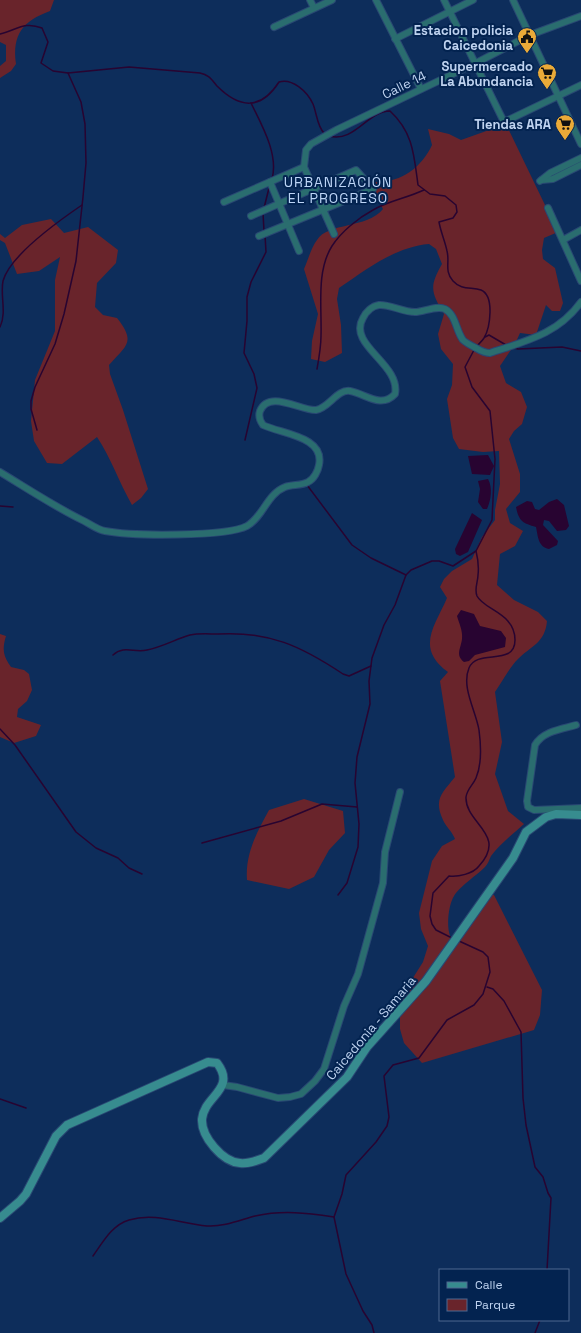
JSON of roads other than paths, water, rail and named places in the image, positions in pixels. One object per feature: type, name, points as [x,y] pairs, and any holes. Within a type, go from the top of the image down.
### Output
[{"type":"street","points":[[310,0],[314,8]]},
{"type":"street","points":[[274,28],[332,0]]},
{"type":"street","points":[[376,0],[421,89]]},
{"type":"street","points":[[444,0],[504,122],[581,85]]},
{"type":"street","points":[[395,39],[473,0]]},
{"type":"street","points":[[513,0],[581,144]]},
{"type":"street","name":"Calle 14","points":[[304,168],[306,150],[311,144],[336,130],[476,63],[530,35],[581,16]]},
{"type":"street","points":[[581,158],[550,173],[540,181],[553,179],[581,165]]},
{"type":"street","points":[[224,202],[304,168],[334,234]]},
{"type":"street","points":[[251,216],[314,190],[356,170],[373,189],[259,236]]},
{"type":"street","points":[[270,182],[299,251]]},
{"type":"street","points":[[548,208],[581,281]]},
{"type":"street","points":[[563,240],[581,230]]},
{"type":"street","points":[[0,472],[66,512],[104,531],[189,534],[240,529],[256,519],[278,492],[285,487],[308,482],[312,479],[319,468],[320,460],[318,454],[309,442],[263,425],[260,421],[259,415],[262,408],[267,403],[284,402],[318,410],[342,392],[350,391],[365,397],[384,401],[390,399],[395,394],[395,382],[387,368],[363,341],[360,331],[360,324],[363,316],[372,308],[380,305],[415,312],[440,308],[444,309],[453,317],[464,341],[485,353],[490,353],[538,337],[566,321],[581,302]]},
{"type":"street","points":[[576,725],[547,734],[539,739],[535,745],[527,801],[528,807],[534,810],[581,808]]},
{"type":"street","points":[[0,1218],[26,1194],[56,1136],[67,1124],[208,1062],[217,1063],[221,1069],[224,1078],[223,1085],[237,1087],[278,1098],[301,1094],[315,1081],[324,1069],[344,1006],[358,974],[383,883],[385,852],[400,792]]},
{"type":"street","name":"Caicedonia - Samaria","points":[[223,1085],[206,1108],[202,1119],[206,1136],[218,1150],[232,1161],[246,1163],[264,1158],[347,1077],[367,1047],[426,981],[513,858],[526,832],[546,817],[556,814],[581,815]]},
{"type":"waterway","points":[[0,34],[30,25],[42,28],[48,42],[41,63],[53,71],[68,73],[129,67],[200,73],[208,76],[226,94],[234,99],[250,103],[258,102],[265,98],[279,82],[289,82],[303,90],[310,99],[313,104],[317,120],[324,133]]},
{"type":"waterway","points":[[37,430],[31,409],[31,401],[35,387],[55,344],[64,314],[76,261],[86,163],[85,124],[81,102],[68,73]]},
{"type":"waterway","points":[[251,103],[264,130],[271,150],[274,169],[272,179]]},
{"type":"waterway","points":[[329,136],[338,137],[346,135],[374,116],[382,112],[390,111],[404,127],[411,145],[418,185],[430,194],[445,196],[456,205],[457,212],[453,218],[439,222],[448,255],[448,270],[450,277],[459,286],[481,290],[485,293],[490,305],[488,327],[484,338],[476,347]]},
{"type":"waterway","points":[[264,208],[269,188]]},
{"type":"waterway","points":[[317,369],[321,340],[322,278],[327,256],[332,246],[345,231],[367,213],[385,204],[424,190]]},
{"type":"waterway","points":[[0,327],[3,316],[3,281],[15,260],[37,239],[82,205]]},
{"type":"waterway","points":[[263,213],[264,231]]},
{"type":"waterway","points":[[245,440],[257,388],[254,374],[244,353],[247,321],[247,297],[251,282],[266,252],[265,235]]},
{"type":"waterway","points":[[485,337],[489,335],[506,345]]},
{"type":"waterway","points":[[514,348],[562,347],[581,351]]},
{"type":"waterway","points":[[452,938],[436,930],[432,924],[430,916],[433,893],[449,876],[465,874],[476,869],[487,855],[489,846],[487,837],[467,806],[466,797],[478,773],[480,754],[479,730],[468,691],[467,675],[473,662],[487,657],[509,653],[513,648],[515,640],[514,631],[510,624],[499,613],[481,601],[476,593],[478,578],[478,560],[476,551],[492,520],[495,459],[490,411],[472,387],[465,367],[474,350]]},
{"type":"waterway","points":[[307,485],[352,545],[371,558],[406,575]]},
{"type":"waterway","points":[[0,506],[13,507]]},
{"type":"waterway","points":[[338,895],[347,883],[358,847],[359,824],[355,783],[357,757],[370,704],[369,681],[372,658],[384,625],[395,605],[406,575],[411,570],[432,561],[439,561],[453,566],[476,551]]},
{"type":"waterway","points":[[113,655],[121,650],[142,651],[153,649],[193,634],[236,634],[253,635],[284,642],[349,676],[371,666]]},
{"type":"waterway","points":[[0,729],[15,745],[76,832],[96,848],[118,858],[129,868],[142,874]]},
{"type":"waterway","points":[[202,843],[281,821],[322,804],[357,807]]},
{"type":"waterway","points":[[374,1333],[372,1325],[363,1311],[346,1274],[334,1217],[342,1194],[346,1175],[376,1142],[387,1126],[389,1117],[384,1076],[393,1065],[419,1058],[447,1020],[474,1005],[483,994],[490,972],[488,957],[483,952],[459,941]]},
{"type":"waterway","points":[[487,987],[493,989],[504,1001],[521,1032],[523,1098],[526,1125],[535,1167],[543,1177],[551,1198],[547,1269]]},
{"type":"waterway","points":[[0,1099],[26,1108]]},
{"type":"waterway","points":[[93,1256],[113,1230],[123,1222],[139,1218],[159,1218],[197,1225],[213,1226],[275,1213],[305,1213],[334,1217]]},
{"type":"waterway","points":[[535,1333],[540,1321]]},
{"type":"place","name":"Estacion policia Caicedonia","points":[[527,54]]},
{"type":"place","name":"Supermercado La Abundancia","points":[[547,90]]},
{"type":"place","name":"Tiendas ARA","points":[[565,141]]},
{"type":"district","name":"URBANIZACIÓN EL PROGRESO","points":[[338,190]]}]
